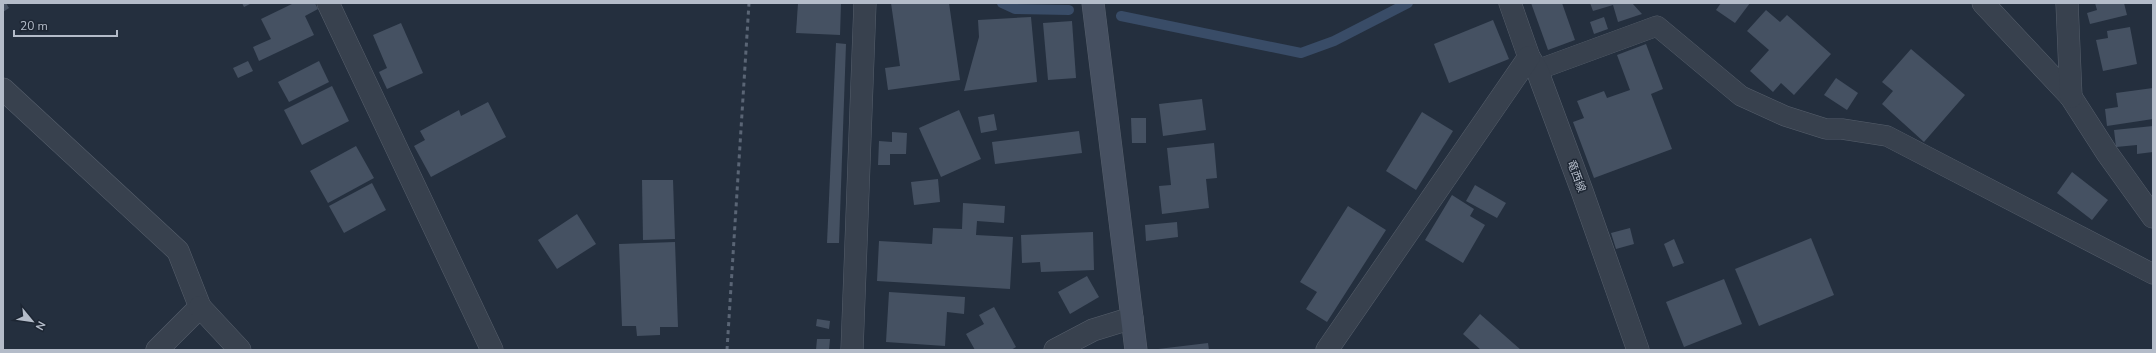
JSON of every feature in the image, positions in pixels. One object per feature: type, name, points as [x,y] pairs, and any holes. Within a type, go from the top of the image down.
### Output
[{"type":"street","points":[[852,350],[865,3]]},
{"type":"street","points":[[1093,3],[1136,350]]},
{"type":"street","name":"竜西線","points":[[1510,3],[1582,191],[1638,350]]},
{"type":"street","points":[[1983,3],[2071,97],[2106,153],[2153,217]]},
{"type":"street","points":[[2067,3],[2071,97]]},
{"type":"street","points":[[332,5],[492,350]]},
{"type":"street","points":[[1327,350],[1533,64]]},
{"type":"street","points":[[3,89],[178,251],[200,307],[240,350]]},
{"type":"street","points":[[157,350],[200,307]]},
{"type":"street","points":[[1055,350],[1093,330],[1132,318]]},
{"type":"lane","points":[[1533,64],[1657,26],[1741,96],[1785,116],[1826,129],[1842,129],[1887,136],[2153,274]]},
{"type":"building","points":[[3,3],[6,3],[9,8],[3,12]]},
{"type":"building","points":[[242,3],[252,3],[244,7]]},
{"type":"building","points":[[294,3],[315,3],[318,9],[305,16],[314,35],[259,61],[253,47],[271,39],[261,19]]},
{"type":"building","points":[[798,3],[841,3],[840,35],[796,33]]},
{"type":"building","points":[[891,3],[949,3],[960,80],[888,90],[885,68],[900,66]]},
{"type":"building","points":[[1531,3],[1562,3],[1575,40],[1548,50]]},
{"type":"building","points":[[1590,3],[1632,3],[1642,14],[1618,22],[1613,5],[1593,11]]},
{"type":"building","points":[[1721,3],[1750,3],[1735,23],[1716,10]]},
{"type":"building","points":[[2095,3],[2124,3],[2127,15],[2090,24],[2087,13],[2097,10]]},
{"type":"building","points":[[1766,10],[1780,22],[1787,15],[1831,54],[1794,95],[1781,83],[1773,92],[1750,71],[1769,50],[1747,31]]},
{"type":"building","points":[[1031,17],[1037,82],[964,91],[979,37],[978,20]]},
{"type":"building","points":[[1604,17],[1608,29],[1594,34],[1590,22]]},
{"type":"building","points":[[1493,20],[1509,59],[1449,83],[1434,44]]},
{"type":"building","points":[[1072,21],[1076,78],[1048,80],[1043,23]]},
{"type":"building","points":[[401,23],[423,73],[387,89],[379,72],[387,68],[373,35]]},
{"type":"building","points":[[2130,27],[2137,64],[2103,71],[2096,40],[2108,38],[2107,31]]},
{"type":"building","points":[[836,43],[846,44],[839,243],[827,243]]},
{"type":"building","points":[[1646,44],[1663,89],[1651,94],[1672,149],[1594,178],[1573,122],[1584,118],[1577,101],[1604,91],[1607,98],[1630,90],[1617,55]]},
{"type":"building","points":[[1911,49],[1965,95],[1924,142],[1882,104],[1893,91],[1882,82]]},
{"type":"building","points":[[248,61],[253,71],[238,78],[233,68]]},
{"type":"building","points":[[319,61],[329,82],[289,102],[278,82]]},
{"type":"building","points":[[1836,78],[1858,93],[1847,110],[1824,95]]},
{"type":"building","points":[[332,86],[349,121],[302,145],[284,110]]},
{"type":"building","points":[[2153,88],[2153,119],[2107,126],[2105,109],[2118,107],[2116,93]]},
{"type":"building","points":[[1202,99],[1206,130],[1163,136],[1159,104]]},
{"type":"building","points":[[488,102],[506,137],[431,177],[414,146],[425,140],[420,131],[459,110],[461,116]]},
{"type":"building","points":[[959,110],[981,159],[941,177],[919,128]]},
{"type":"building","points":[[1422,112],[1453,131],[1416,190],[1386,171]]},
{"type":"building","points":[[994,114],[997,130],[981,133],[978,117]]},
{"type":"building","points":[[1131,118],[1146,118],[1146,143],[1132,143]]},
{"type":"building","points":[[2153,126],[2153,152],[2137,154],[2137,145],[2116,147],[2114,130]]},
{"type":"building","points":[[1079,131],[1082,153],[995,164],[992,142]]},
{"type":"building","points":[[892,132],[907,133],[906,154],[890,154],[890,165],[878,165],[879,141],[892,142]]},
{"type":"building","points":[[1214,143],[1217,178],[1206,179],[1209,208],[1162,214],[1159,186],[1171,185],[1167,148]]},
{"type":"building","points":[[356,146],[374,178],[328,203],[310,171]]},
{"type":"building","points":[[2072,172],[2108,200],[2092,220],[2057,193]]},
{"type":"building","points":[[938,179],[940,202],[914,205],[911,182]]},
{"type":"building","points":[[642,180],[673,180],[675,239],[643,240]]},
{"type":"building","points":[[372,183],[386,210],[344,233],[329,206]]},
{"type":"building","points":[[1475,185],[1506,203],[1497,218],[1466,201]]},
{"type":"building","points":[[1452,195],[1474,209],[1470,216],[1485,225],[1463,263],[1425,240]]},
{"type":"building","points":[[963,203],[1005,206],[1004,223],[977,221],[976,235],[1013,237],[1010,289],[877,281],[879,241],[932,244],[933,228],[962,229]]},
{"type":"building","points":[[1348,206],[1386,230],[1327,322],[1306,309],[1317,292],[1300,282]]},
{"type":"building","points":[[577,214],[596,244],[557,269],[538,240]]},
{"type":"building","points":[[1177,222],[1178,237],[1146,241],[1145,225]]},
{"type":"building","points":[[1630,228],[1634,244],[1616,249],[1611,233]]},
{"type":"building","points":[[1093,232],[1094,270],[1041,272],[1040,262],[1022,263],[1021,235]]},
{"type":"building","points":[[1811,238],[1834,295],[1759,326],[1735,269]]},
{"type":"building","points":[[1674,239],[1684,263],[1673,267],[1664,244]]},
{"type":"building","points":[[675,242],[678,327],[660,327],[660,335],[637,336],[636,326],[622,326],[619,244]]},
{"type":"building","points":[[1087,276],[1099,297],[1070,314],[1058,292]]},
{"type":"building","points":[[1724,279],[1742,324],[1684,347],[1666,302]]},
{"type":"building","points":[[889,292],[965,297],[964,314],[947,312],[945,346],[886,342]]},
{"type":"building","points":[[994,307],[1016,347],[1011,350],[975,350],[966,334],[984,324],[979,315]]},
{"type":"building","points":[[1480,314],[1521,350],[1481,350],[1463,334]]},
{"type":"building","points":[[817,319],[830,321],[829,329],[816,326]]},
{"type":"building","points":[[817,339],[830,339],[829,350],[816,350]]},
{"type":"building","points":[[1208,343],[1209,350],[1158,350],[1158,349]]},
{"type":"waterway","points":[[1002,3],[1015,9],[1069,10]]},
{"type":"waterway","points":[[1121,16],[1301,53],[1334,41],[1408,3]]},
{"type":"railway","points":[[727,350],[749,3]]}]
